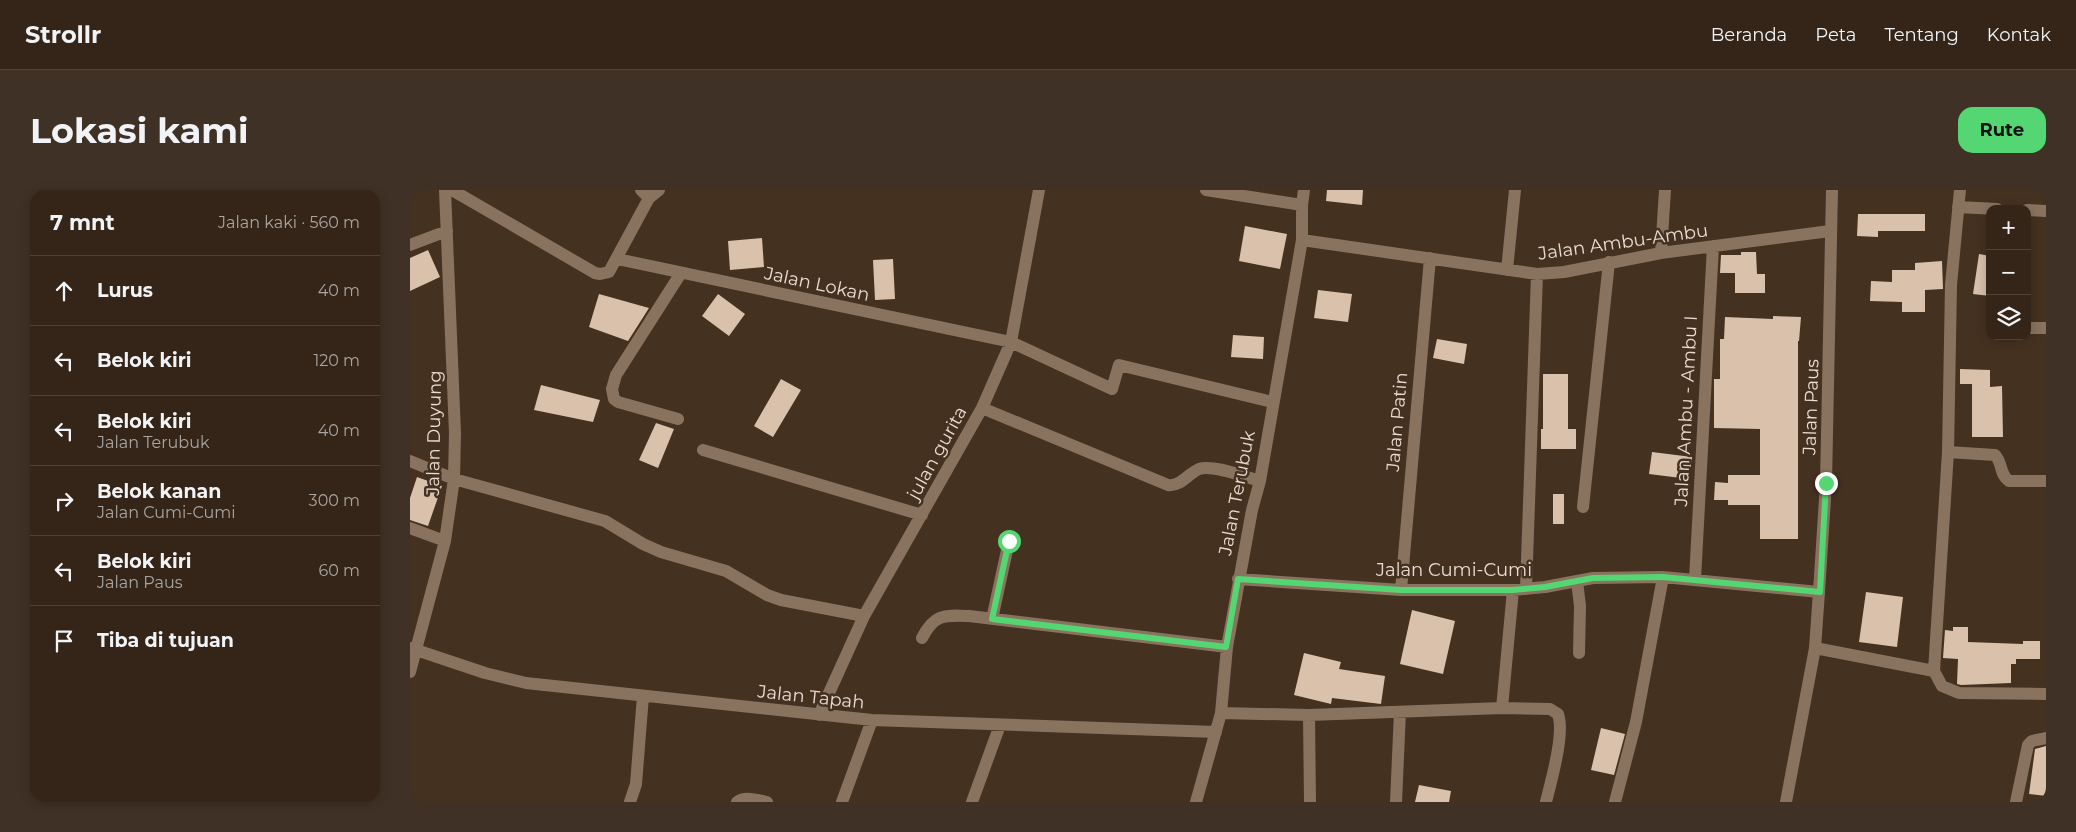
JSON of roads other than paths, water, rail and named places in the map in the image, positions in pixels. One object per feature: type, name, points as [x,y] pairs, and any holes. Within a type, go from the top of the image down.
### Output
[{"type":"street","name":"Jalan Duyung","points":[[410,672],[413,650],[445,541],[454,479],[455,433],[445,190]]},
{"type":"street","points":[[452,190],[595,273],[600,274],[609,272],[650,193]]},
{"type":"street","name":"julan gurita","points":[[819,715],[864,616],[982,408],[1011,342],[1039,190]]},
{"type":"street","points":[[1206,190],[1302,205]]},
{"type":"street","name":"Jalan Terubuk","points":[[1196,802],[1221,713],[1226,647],[1252,510],[1260,481],[1272,402],[1302,240],[1304,190]]},
{"type":"street","points":[[1507,270],[1515,190]]},
{"type":"street","points":[[1661,253],[1665,190]]},
{"type":"street","name":"Jalan Paus","points":[[1786,802],[1815,648],[1820,592],[1830,356],[1830,231],[1832,190]]},
{"type":"street","points":[[1960,190],[1951,285],[1948,452],[1934,671],[1942,686],[1959,692],[2046,694]]},
{"type":"street","points":[[1958,207],[1986,208]]},
{"type":"street","points":[[2031,210],[2046,211]]},
{"type":"street","points":[[410,245],[447,231]]},
{"type":"street","name":"Jalan Ambu-Ambu","points":[[1302,240],[1538,274],[1564,272],[1661,253],[1830,231]]},
{"type":"street","name":"Jalan Ambu - Ambu I","points":[[1695,579],[1713,246]]},
{"type":"street","name":"Jalan Patin","points":[[1401,590],[1430,258]]},
{"type":"street","name":"Jalan Lokan","points":[[617,259],[1011,342],[1112,389],[1120,365],[1272,402]]},
{"type":"street","points":[[1582,507],[1609,262]]},
{"type":"street","points":[[678,419],[618,402],[614,400],[612,389],[622,364],[681,274]]},
{"type":"street","points":[[1502,708],[1519,590],[1538,274]]},
{"type":"street","points":[[2031,328],[2046,328]]},
{"type":"street","points":[[982,408],[1168,485],[1176,484],[1199,470],[1210,468],[1260,481]]},
{"type":"street","points":[[704,450],[922,515]]},
{"type":"street","points":[[1948,452],[1996,456],[2000,462],[2002,474],[2009,481],[2046,480]]},
{"type":"street","points":[[410,461],[454,479],[605,521],[643,544],[661,552],[726,571],[767,595],[780,600],[864,616]]},
{"type":"street","points":[[410,528],[445,541]]},
{"type":"street","points":[[992,619],[1009,541]]},
{"type":"street","points":[[1615,802],[1636,722],[1663,577]]},
{"type":"street","name":"Jalan Cumi-Cumi","points":[[1238,579],[1401,590],[1519,590],[1593,578],[1663,577],[1820,592]]},
{"type":"street","points":[[1577,581],[1580,606],[1579,653]]},
{"type":"street","points":[[922,638],[928,626],[938,618],[950,615],[1226,647]]},
{"type":"street","points":[[1815,648],[1934,671]]},
{"type":"street","name":"Jalan Tapah","points":[[413,650],[485,673],[526,683],[819,715],[872,720],[1216,732]]},
{"type":"street","points":[[630,802],[636,784],[643,696]]},
{"type":"street","points":[[1221,713],[1309,715],[1502,708],[1550,709],[1558,714],[1560,727],[1554,770],[1546,802]]},
{"type":"street","points":[[1396,802],[1400,712]]},
{"type":"street","points":[[1309,715],[1310,802]]},
{"type":"street","points":[[842,802],[872,720]]},
{"type":"street","points":[[972,802],[1000,725]]},
{"type":"street","points":[[2016,802],[2028,745],[2032,741],[2046,738]]},
{"type":"street","points":[[737,802],[740,799],[748,799],[767,802]]}]
